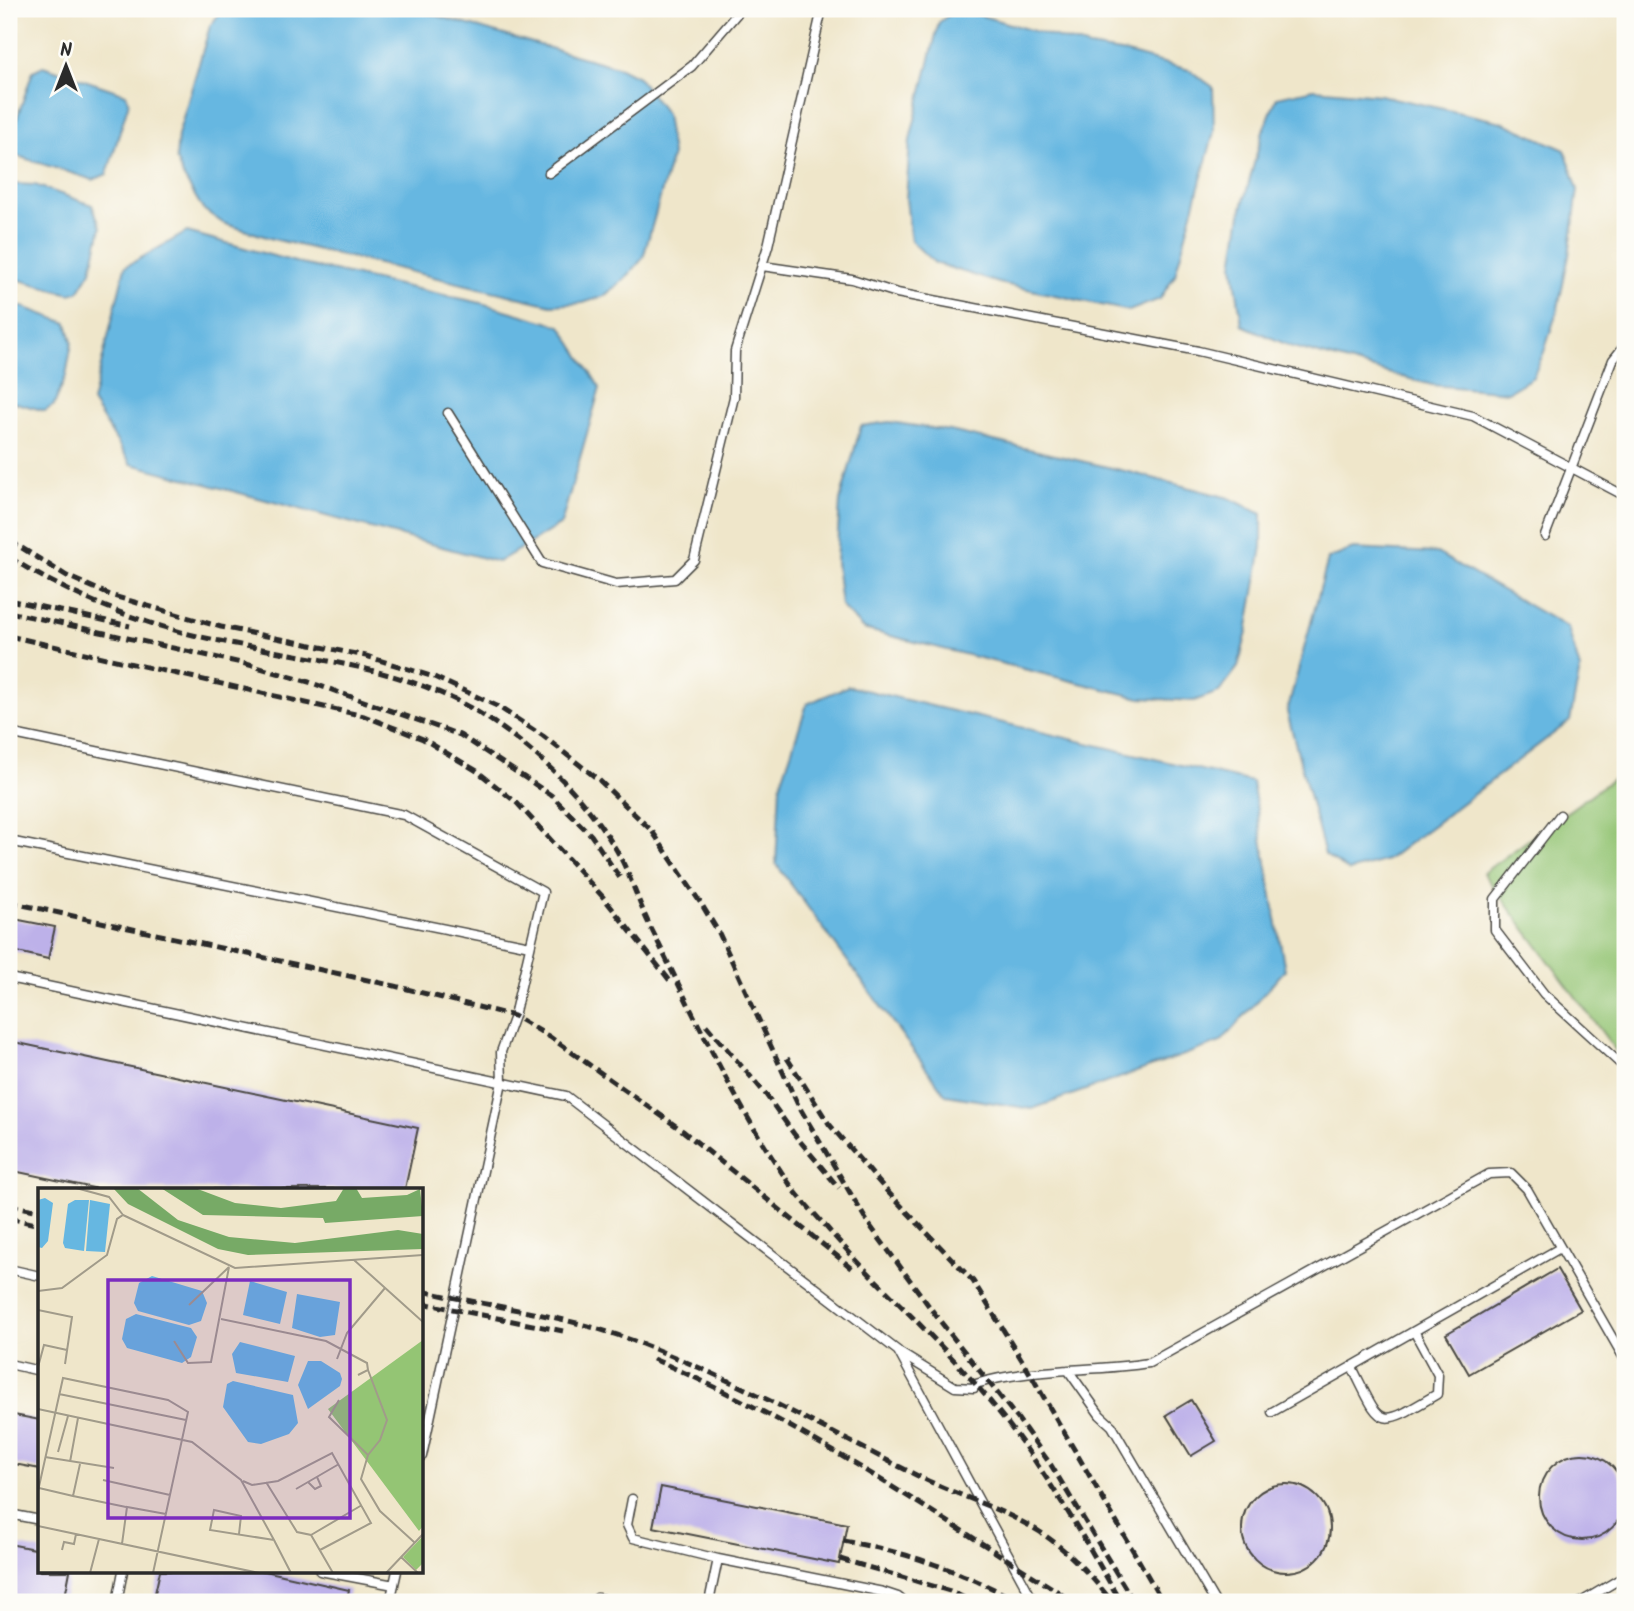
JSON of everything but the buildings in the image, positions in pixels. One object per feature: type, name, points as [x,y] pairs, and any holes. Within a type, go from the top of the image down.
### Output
[{"type":"lane","points":[[549,173],[692,66],[741,9]]},
{"type":"lane","points":[[448,414],[542,563],[616,584],[675,579],[694,560],[734,397],[735,351],[762,266],[822,9]]},
{"type":"lane","points":[[762,266],[852,279],[897,293],[1198,351],[1473,416],[1625,496]]},
{"type":"lane","points":[[1545,536],[1613,360],[1625,345]]},
{"type":"lane","points":[[9,733],[404,816],[543,892],[514,1016],[501,1052],[502,1082],[424,1446]]},
{"type":"lane","points":[[1560,815],[1495,899],[1495,930],[1544,994],[1625,1068]]},
{"type":"lane","points":[[9,841],[530,946]]},
{"type":"lane","points":[[9,978],[566,1096],[898,1352],[955,1387],[974,1388],[976,1384],[999,1378],[1068,1370],[1112,1369],[1149,1363],[1489,1174],[1511,1172],[1527,1189],[1625,1360]]},
{"type":"lane","points":[[1272,1412],[1560,1248]]},
{"type":"lane","points":[[9,1269],[38,1276]]},
{"type":"lane","points":[[1352,1367],[1376,1414],[1386,1419],[1396,1418],[1437,1394],[1438,1376],[1414,1331]]},
{"type":"lane","points":[[898,1352],[1034,1602]]},
{"type":"lane","points":[[9,1364],[38,1371]]},
{"type":"lane","points":[[1068,1370],[1100,1415],[1112,1426],[1215,1602]]},
{"type":"lane","points":[[632,1499],[626,1525],[633,1538],[718,1559],[883,1592],[904,1602]]},
{"type":"lane","points":[[9,1514],[38,1520]]},
{"type":"lane","points":[[709,1602],[718,1559]]},
{"type":"lane","points":[[117,1602],[123,1572]]},
{"type":"lane","points":[[325,1572],[394,1585]]},
{"type":"lane","points":[[390,1602],[397,1572]]},
{"type":"lane","points":[[1581,1602],[1625,1576]]},
{"type":"lane","points":[[597,1598],[617,1602]]},
{"type":"green space","points":[[1625,770],[1625,1063],[1483,873]]},
{"type":"water","points":[[223,9],[413,9],[620,68],[638,77],[666,114],[672,155],[643,258],[626,278],[604,296],[583,303],[551,305],[273,239],[223,223],[203,209],[176,159],[178,135],[210,26]]},
{"type":"water","points":[[958,9],[1089,47],[1127,53],[1189,70],[1213,87],[1214,132],[1175,275],[1160,299],[1129,311],[999,283],[935,263],[911,241],[906,199],[910,140],[939,22]]},
{"type":"water","points":[[43,66],[126,94],[129,102],[107,174],[93,180],[14,155],[13,130],[33,71]]},
{"type":"water","points":[[1314,89],[1380,95],[1502,122],[1565,150],[1578,190],[1569,255],[1558,308],[1533,377],[1508,392],[1432,385],[1290,346],[1242,325],[1233,265],[1242,208],[1262,134],[1277,97]]},
{"type":"water","points":[[13,184],[35,185],[92,205],[101,227],[91,271],[78,292],[70,294],[9,277],[9,188]]},
{"type":"water","points":[[187,232],[306,265],[481,303],[561,326],[600,388],[561,524],[498,562],[131,464],[92,402],[125,267]]},
{"type":"water","points":[[9,302],[67,323],[72,342],[66,376],[54,405],[45,411],[9,401]]},
{"type":"water","points":[[889,422],[950,431],[1125,471],[1229,498],[1262,514],[1262,547],[1238,667],[1219,692],[1194,701],[1140,698],[863,629],[841,606],[836,562],[840,501],[861,426]]},
{"type":"water","points":[[1353,549],[1437,553],[1568,628],[1580,669],[1570,721],[1387,860],[1349,871],[1325,855],[1287,712],[1328,559]]},
{"type":"water","points":[[848,686],[1252,782],[1285,970],[1221,1042],[1032,1109],[946,1095],[776,864],[780,786],[807,704]]},
{"type":"railway","points":[[9,540],[67,576],[110,595],[221,627],[366,656],[434,677],[497,706],[543,736],[599,780],[652,831],[702,905],[719,933],[798,1105],[868,1223],[1051,1465],[1134,1602]]},
{"type":"railway","points":[[9,557],[60,586],[140,620],[196,636],[360,668],[426,687],[487,718],[540,758],[572,790],[618,852],[649,924],[715,1058],[751,1123],[791,1186],[846,1249],[941,1347],[999,1412],[1055,1491],[1121,1602]]},
{"type":"railway","points":[[9,600],[130,626]]},
{"type":"railway","points":[[9,612],[246,664],[309,682],[460,735],[551,795],[591,835],[620,878]]},
{"type":"railway","points":[[9,636],[364,716],[423,739],[477,771],[517,803],[603,897],[671,982]]},
{"type":"railway","points":[[9,902],[395,986],[514,1016],[550,1037],[683,1131],[853,1269]]},
{"type":"railway","points":[[706,1025],[764,1092],[794,1134],[839,1188]]},
{"type":"railway","points":[[787,1058],[829,1124],[886,1190],[973,1281],[1163,1602]]},
{"type":"railway","points":[[9,1205],[38,1211]]},
{"type":"railway","points":[[9,1218],[38,1225]]},
{"type":"railway","points":[[424,1291],[549,1316],[598,1329],[699,1368],[773,1402],[920,1477],[1026,1524],[1069,1555],[1112,1602]]},
{"type":"railway","points":[[424,1303],[563,1331]]},
{"type":"railway","points":[[653,1359],[706,1383],[809,1437],[909,1497],[1071,1602]]},
{"type":"railway","points":[[843,1541],[934,1564],[1019,1602]]},
{"type":"railway","points":[[840,1559],[950,1591],[973,1602]]}]
